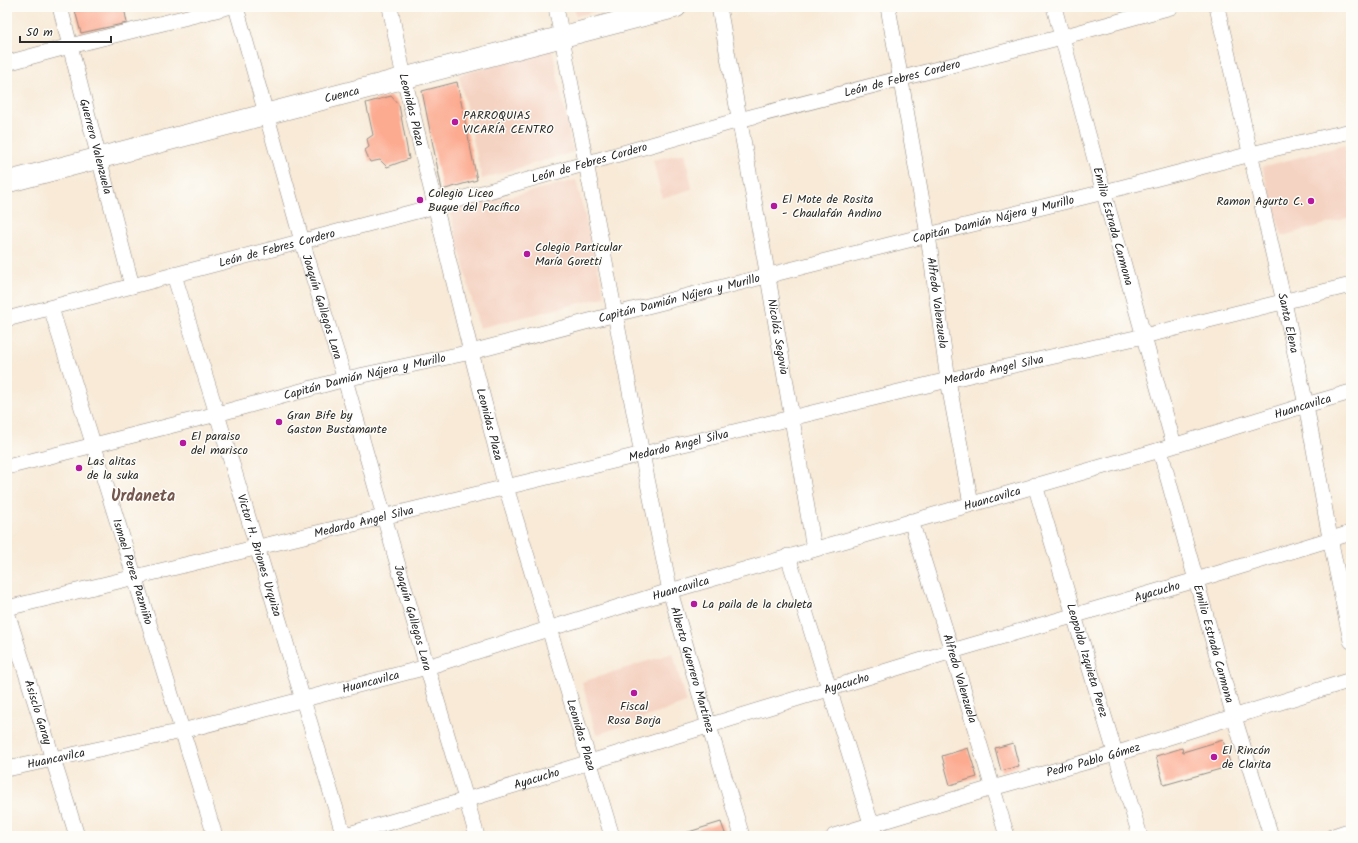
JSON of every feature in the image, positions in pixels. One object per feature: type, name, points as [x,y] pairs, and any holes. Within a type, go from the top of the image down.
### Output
[{"type":"main road","name":"Cuenca","points":[[7,182],[676,7]]},
{"type":"street","name":"Guerrero Valenzuela","points":[[60,7],[132,286]]},
{"type":"street","points":[[7,63],[228,7]]},
{"type":"street","name":"Joaquín Gallegos Lara","points":[[236,7],[302,241],[344,379],[477,836]]},
{"type":"street","name":"Leonidas Plaza","points":[[390,7],[404,78],[471,352],[506,487],[612,836]]},
{"type":"street","name":"Alberto Guerrero Martínez","points":[[556,7],[642,454],[670,591],[742,836]]},
{"type":"street","name":"Nicolás Segovia","points":[[719,7],[768,277],[814,549]]},
{"type":"street","name":"Alfredo Valenzuela","points":[[888,7],[928,235],[948,380],[971,504]]},
{"type":"street","name":"Emilio Estrada Carmona","points":[[1054,7],[1144,336],[1196,580],[1234,717],[1271,836]]},
{"type":"street","name":"León de Febres Cordero","points":[[7,319],[436,206],[739,120],[1062,37],[1171,7]]},
{"type":"street","name":"Santa Elena","points":[[1217,7],[1306,405],[1330,538],[1351,641]]},
{"type":"street","name":"Capitán Damián Nájera y Murillo","points":[[7,467],[217,414],[344,379],[471,352],[928,235],[1251,154],[1351,131]]},
{"type":"street","name":"Victor H. Briones Urquiza","points":[[174,275],[343,836]]},
{"type":"street","name":"Medardo Angel Silva","points":[[7,608],[948,380],[1144,336],[1351,285]]},
{"type":"street","name":"Ismael Perez Pazmiño","points":[[51,308],[215,836]]},
{"type":"street","name":"Huancavilca","points":[[7,769],[182,731],[427,667],[670,591],[1035,486],[1351,392]]},
{"type":"street","name":"Leopoldo Izquieta Perez","points":[[1035,486],[1075,615],[1140,836]]},
{"type":"street","name":"Alfredo Valenzuela","points":[[910,521],[952,651],[1007,836]]},
{"type":"street","name":"Ayacucho","points":[[343,836],[466,800],[952,651],[1351,533]]},
{"type":"street","points":[[788,556],[873,830]]},
{"type":"street","name":"Asisclo Garay","points":[[7,612],[77,836]]},
{"type":"street","name":"Pedro Pablo Gómez","points":[[834,836],[873,830],[992,788],[1115,754],[1351,680]]},
{"type":"street","points":[[1333,836],[1351,830]]},
{"type":"shaded area","points":[[574,7],[612,7],[576,16]]},
{"type":"shaded area","points":[[552,49],[573,152],[482,179],[459,75]]},
{"type":"shaded area","name":"Ramon Agurto C.","points":[[1345,145],[1351,185],[1351,217],[1282,236],[1262,167]]},
{"type":"shaded area","points":[[685,153],[692,189],[662,198],[653,160]]},
{"type":"shaded area","name":"Colegio Particular María Goretti","points":[[576,180],[605,297],[479,328],[450,211]]},
{"type":"shaded area","name":"Fiscal Rosa Borja","points":[[673,653],[686,703],[596,735],[582,682]]},
{"type":"building","points":[[74,7],[124,7],[127,23],[81,33]]},
{"type":"building","points":[[457,82],[477,180],[442,190],[422,91]]},
{"type":"building","points":[[391,96],[399,105],[409,159],[387,167],[380,160],[370,162],[365,150],[369,147],[367,139],[373,135],[366,103]]},
{"type":"building","points":[[1223,740],[1231,766],[1164,785],[1156,756],[1182,748],[1183,752]]},
{"type":"building","points":[[1013,743],[1019,766],[1001,771],[995,748]]},
{"type":"building","points":[[968,748],[977,777],[950,785],[942,756]]},
{"type":"building","points":[[721,822],[726,836],[682,836],[682,834]]},
{"type":"place","name":"PARROQUIAS VICARÍA CENTRO","points":[[455,122]]},
{"type":"place","name":"Colegio Liceo Buque del Pacífico","points":[[420,200]]},
{"type":"place","name":"Ramon Agurto C.","points":[[1311,201]]},
{"type":"place","name":"El Mote de Rosita - Chaulafán Andino","points":[[774,206]]},
{"type":"place","name":"Colegio Particular María Goretti","points":[[527,254]]},
{"type":"place","name":"Gran Bife by Gaston Bustamante","points":[[279,422]]},
{"type":"place","name":"El paraiso del marisco","points":[[183,443]]},
{"type":"place","name":"Las alitas de la suka","points":[[79,468]]},
{"type":"place","name":"La paila de la chuleta","points":[[694,604]]},
{"type":"place","name":"Fiscal Rosa Borja","points":[[634,693]]},
{"type":"place","name":"El Rincón de Clarita","points":[[1214,757]]},
{"type":"district","name":"Urdaneta","points":[[143,496]]}]
